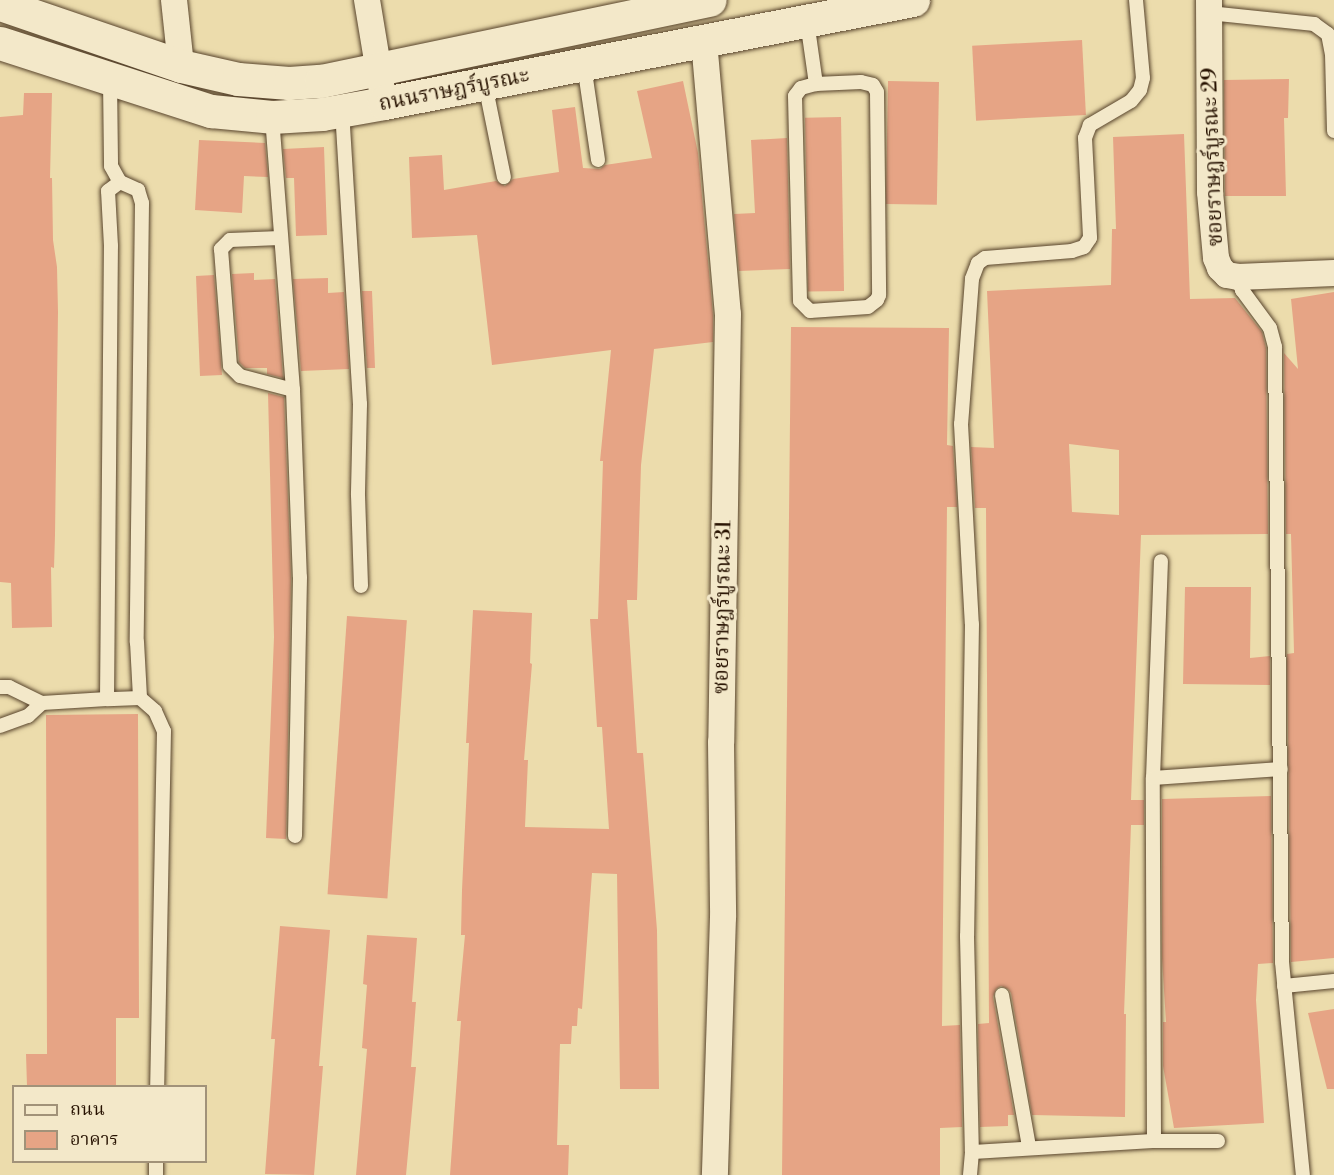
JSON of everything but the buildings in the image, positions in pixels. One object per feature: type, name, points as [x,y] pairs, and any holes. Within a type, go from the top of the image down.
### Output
[{"type":"main road","name":"ถนนราษฎร์บูรณะ","points":[[0,4],[180,66],[238,79],[289,83],[321,81],[710,0]]},
{"type":"main road","name":"ถนนราษฎร์บูรณะ","points":[[0,43],[211,111],[272,117],[332,112],[384,103],[913,0]]},
{"type":"main road","points":[[321,81],[332,112]]},
{"type":"street","points":[[174,0],[180,66]]},
{"type":"street","points":[[367,0],[384,103]]},
{"type":"street","name":"ซอยราษฎร์บูรณะ 29","points":[[1209,6],[1210,192],[1215,247],[1220,268],[1227,276],[1238,277]]},
{"type":"street","name":"ซอยราษฎร์บูรณะ 31","points":[[704,41],[728,314],[721,742],[723,917],[715,1175]]},
{"type":"street","points":[[1238,277],[1334,273]]},
{"type":"lane","points":[[970,1175],[972,1152],[967,936],[972,624],[961,424],[972,279],[978,263],[985,258],[1071,251],[1084,248],[1090,238],[1085,138],[1090,125],[1131,101],[1140,90],[1143,78],[1136,0]]},
{"type":"lane","points":[[1209,6],[1314,24],[1329,34],[1334,131]]},
{"type":"lane","points":[[807,21],[816,84]]},
{"type":"lane","points":[[584,65],[598,160]]},
{"type":"lane","points":[[110,80],[111,166],[120,182],[138,190],[142,202],[137,642],[140,698]]},
{"type":"lane","points":[[868,83],[873,85],[877,92],[879,295],[877,300],[868,307],[810,311],[800,301],[794,102],[801,88],[816,84],[868,83]]},
{"type":"lane","points":[[485,84],[504,177]]},
{"type":"lane","points":[[332,112],[360,404],[361,586]]},
{"type":"lane","points":[[272,117],[292,390],[300,577],[295,836]]},
{"type":"lane","points":[[107,699],[111,258],[108,191],[120,182]]},
{"type":"lane","points":[[280,238],[230,240],[221,249],[230,366],[240,376],[292,390]]},
{"type":"lane","points":[[1238,277],[1242,290],[1270,328],[1275,346],[1284,986],[1303,1175]]},
{"type":"lane","points":[[1154,1141],[1153,778],[1161,561]]},
{"type":"lane","points":[[0,687],[9,687],[42,703],[140,698],[155,711],[164,731],[157,1085]]},
{"type":"lane","points":[[0,726],[28,716],[42,703]]},
{"type":"lane","points":[[1153,778],[1281,769]]},
{"type":"lane","points":[[1284,986],[1334,981]]},
{"type":"lane","points":[[1002,995],[1029,1147]]},
{"type":"lane","points":[[972,1152],[1154,1141],[1218,1141]]}]
